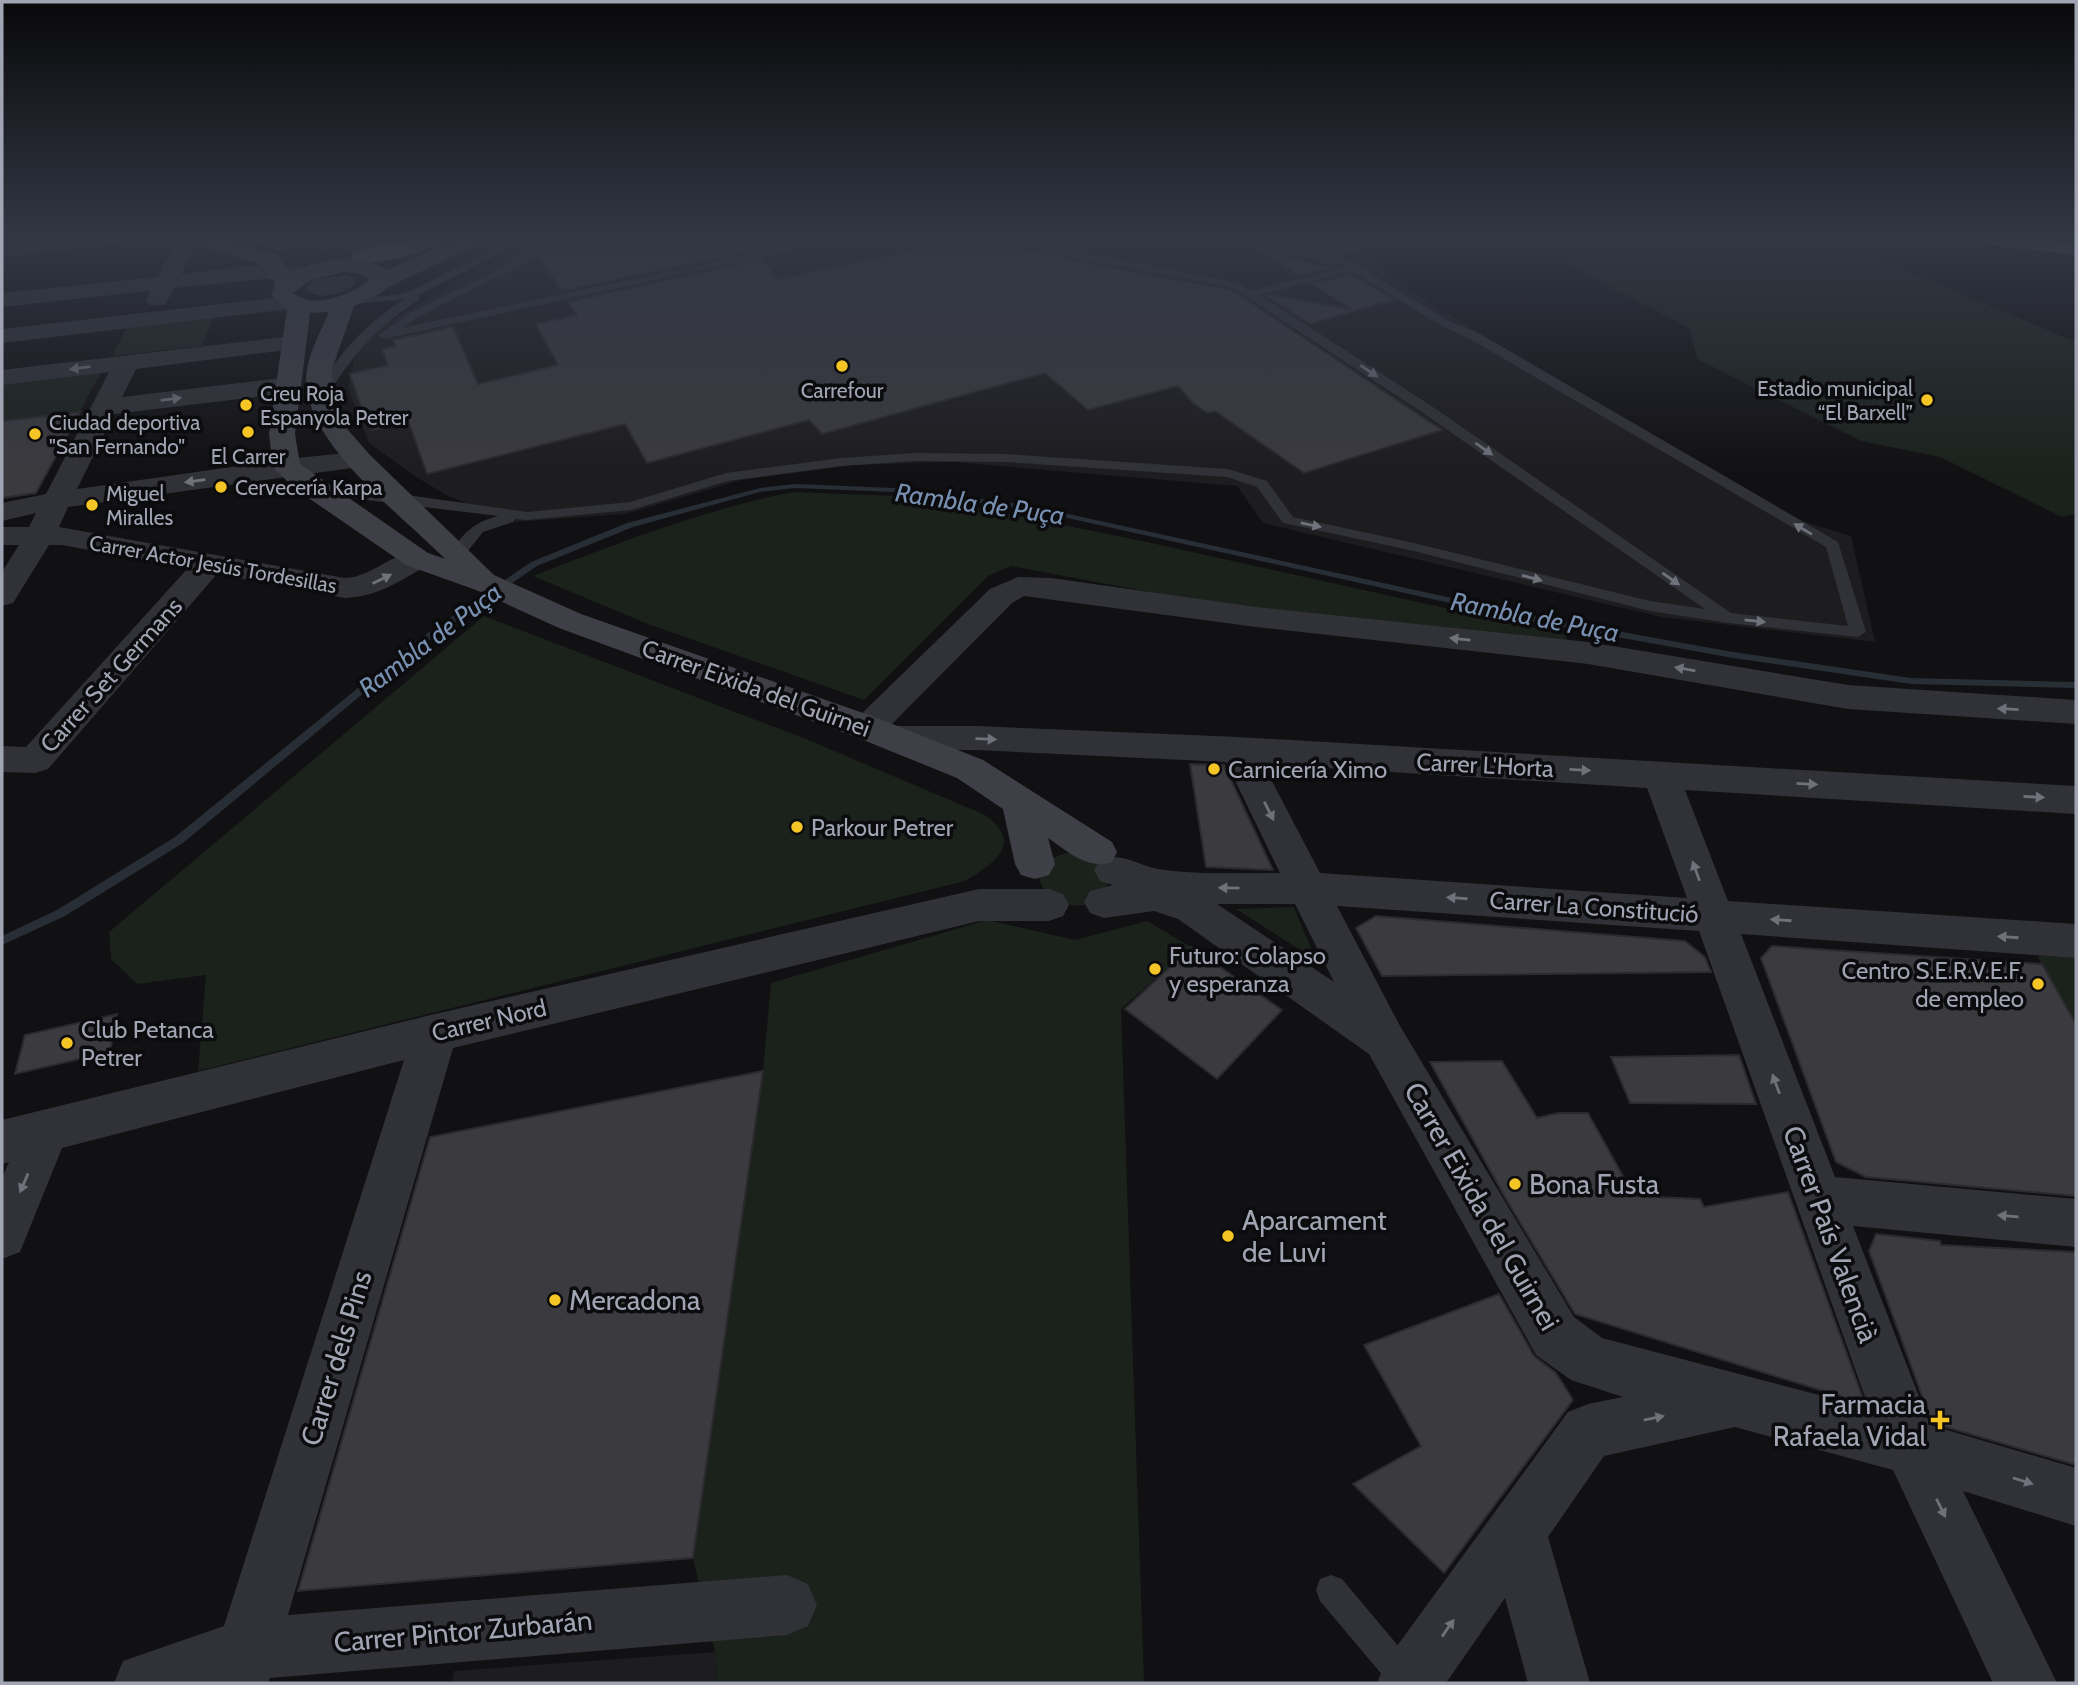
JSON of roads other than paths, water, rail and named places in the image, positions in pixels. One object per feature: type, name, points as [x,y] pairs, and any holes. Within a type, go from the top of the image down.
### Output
[{"type":"street","points":[[2,336],[156,318]]},
{"type":"street","points":[[293,318],[293,343],[282,434],[287,467],[417,559],[487,583]]},
{"type":"street","points":[[338,318],[322,363],[319,380],[326,411],[337,432],[356,460],[400,498],[487,583]]},
{"type":"street","points":[[2,377],[293,343]]},
{"type":"street","points":[[2,596],[39,537],[126,363]]},
{"type":"street","points":[[104,408],[289,385]]},
{"type":"street","points":[[2,512],[57,500],[287,467],[356,460]]},
{"type":"street","name":"Carrer Actor Jesús Tordesillas","points":[[2,537],[62,536],[208,565],[345,588],[366,587],[417,559]]},
{"type":"street","name":"Carrer Set Germans","points":[[2,759],[35,760],[208,565]]},
{"type":"street","name":"Carrer Eixida del Guirnei","points":[[487,583],[570,621],[881,733],[971,769],[1020,801],[1105,875],[1192,908],[1385,1040]]},
{"type":"street","points":[[881,733],[1001,596],[1018,586],[1051,588],[1256,617],[1588,653],[1848,697],[2076,712]]},
{"type":"street","name":"Carrer L'Horta","points":[[881,733],[1238,750],[2076,800]]},
{"type":"street","name":"Carrer Eixida del Guirnei","points":[[1238,750],[1385,1040],[1555,1336],[1590,1361],[1737,1400]]},
{"type":"street","name":"Carrer País Valencià","points":[[1661,775],[1911,1447],[2026,1683]]},
{"type":"street","points":[[1020,801],[1034,866],[1033,889],[1049,905]]},
{"type":"street","name":"Carrer Nord","points":[[24,1137],[435,1033],[979,905],[1049,905],[1078,912],[1092,909],[1105,875],[1084,847],[1056,849],[979,905]]},
{"type":"street","name":"Carrer La Constitució","points":[[1105,875],[1156,884],[1227,889],[1307,888],[2076,941]]},
{"type":"street","name":"Carrer dels Pins","points":[[243,1666],[435,1033]]},
{"type":"street","points":[[2,1235],[24,1137]]},
{"type":"street","points":[[1818,1199],[2076,1223]]},
{"type":"street","points":[[1408,1683],[1588,1433],[1737,1400],[1911,1447],[2076,1497]]},
{"type":"street","points":[[1517,1531],[1559,1683]]},
{"type":"street","name":"Carrer Pintor Zurbarán","points":[[145,1683],[243,1666],[787,1605]]},
{"type":"lane","points":[[322,394],[337,365],[357,340],[383,318]]},
{"type":"lane","points":[[411,318],[384,335],[466,318]]},
{"type":"lane","points":[[1288,318],[1428,410],[1728,618]]},
{"type":"lane","points":[[458,554],[470,533],[491,521],[631,506],[726,477],[774,469],[916,457],[1006,458],[1228,473],[1262,484],[1288,520],[1414,547],[1650,607],[1858,632],[1833,545],[1446,318]]},
{"type":"lane","points":[[316,490],[400,498],[527,516]]},
{"type":"lane","points":[[1331,1590],[1408,1683]]},
{"type":"waterway","name":"Rambla de Puça","points":[[2,941],[61,913],[179,840],[415,646],[534,564],[630,525],[760,490],[795,486],[894,490],[1027,507],[1539,620],[1733,655],[1911,681],[2076,685]]},
{"type":"place","name":"Carrefour","points":[[842,366]]},
{"type":"place","name":"Estadio municipal “El Barxell”","points":[[1927,400]]},
{"type":"place","name":"Creu Roja Espanyola Petrer","points":[[246,405]]},
{"type":"place","name":"El Carrer","points":[[248,432]]},
{"type":"place","name":"Ciudad deportiva \"San Fernando\"","points":[[35,434]]},
{"type":"place","name":"Cervecería Karpa","points":[[221,487]]},
{"type":"place","name":"Miguel Miralles","points":[[92,505]]},
{"type":"place","name":"Carnicería Ximo","points":[[1214,769]]},
{"type":"place","name":"Parkour Petrer","points":[[797,827]]},
{"type":"place","name":"Futuro: Colapso y esperanza","points":[[1155,969]]},
{"type":"place","name":"Centro S.E.R.V.E.F. de empleo","points":[[2038,984]]},
{"type":"place","name":"Club Petanca Petrer","points":[[67,1043]]},
{"type":"place","name":"Bona Fusta","points":[[1515,1184]]},
{"type":"place","name":"Aparcament de Luvi","points":[[1228,1236]]},
{"type":"place","name":"Mercadona","points":[[555,1300]]},
{"type":"place","name":"Farmacia Rafaela Vidal","points":[[1940,1420]]}]
